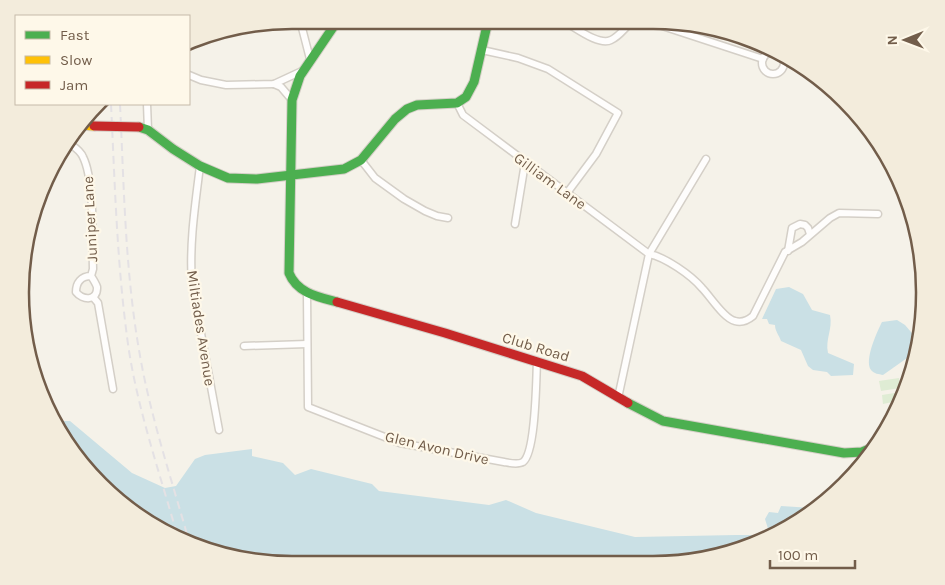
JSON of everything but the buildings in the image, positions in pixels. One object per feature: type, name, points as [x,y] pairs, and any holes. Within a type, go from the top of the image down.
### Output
[{"type":"street","points":[[302,29],[310,59]]},
{"type":"street","points":[[307,293],[294,283],[290,272],[292,100],[295,84],[302,71],[323,44],[332,29]]},
{"type":"street","points":[[88,126],[144,128],[200,166],[218,175],[234,178],[257,179],[344,169],[361,160],[394,119],[407,109],[417,105],[457,103],[466,97],[482,50],[486,29]]},
{"type":"street","points":[[577,29],[594,39],[604,42],[612,40],[624,29]]},
{"type":"street","points":[[672,29],[763,59]]},
{"type":"street","points":[[482,50],[518,58],[548,69],[618,113],[596,154],[568,193]]},
{"type":"street","points":[[190,76],[226,85],[274,84],[302,71]]},
{"type":"street","points":[[274,84],[281,87],[292,100]]},
{"type":"street","name":"Gilliam Lane","points":[[457,103],[463,116],[525,163],[649,254],[658,256],[700,286],[727,318],[735,322],[745,322],[753,316],[778,262],[785,252],[788,251]]},
{"type":"street","points":[[144,128],[147,105]]},
{"type":"street","name":"Juniper Lane","points":[[73,146],[79,150],[83,157],[90,178],[93,270],[91,276],[96,290],[89,299],[76,292],[78,282],[86,276],[91,276]]},
{"type":"street","points":[[618,398],[649,254],[706,159]]},
{"type":"street","points":[[361,160],[375,178],[404,200],[437,216],[448,218]]},
{"type":"street","points":[[515,224],[525,163]]},
{"type":"street","name":"Miltiades Avenue","points":[[200,166],[191,237],[190,261],[192,285],[219,430]]},
{"type":"street","points":[[788,251],[802,242],[830,218],[839,214],[878,214]]},
{"type":"street","points":[[788,251],[792,228],[796,225],[805,225],[810,234]]},
{"type":"street","name":"Glen Avon Drive","points":[[307,293],[308,407],[400,443],[452,454],[518,464],[524,461],[528,455],[532,436],[537,362]]},
{"type":"street","name":"Club Road","points":[[307,293],[582,376],[618,398],[664,421],[844,453],[863,452]]},
{"type":"street","name":"Juniper Lane","points":[[92,297],[98,303],[113,389]]},
{"type":"street","points":[[244,346],[307,344]]},
{"type":"green space","points":[[899,378],[900,384],[898,388],[881,391],[879,381]]},
{"type":"green space","points":[[896,393],[892,402],[883,404],[882,395]]},
{"type":"shaded area","points":[[789,287],[803,294],[812,310],[830,315],[831,325],[827,343],[828,353],[854,364],[853,375],[831,376],[827,372],[813,370],[808,366],[801,350],[781,341],[775,325],[769,324],[767,319],[762,319],[776,289]]},
{"type":"shaded area","points":[[897,320],[905,325],[913,334],[908,357],[883,375],[875,373],[869,365],[872,346],[882,322]]},
{"type":"shaded area","points":[[62,421],[70,421],[132,473],[165,488],[176,486],[195,459],[205,455],[252,449],[252,456],[283,463],[295,475],[311,469],[372,484],[379,491],[489,505],[506,500],[536,513],[635,537],[755,535],[721,547],[670,556],[275,556],[258,554],[224,547],[192,536],[146,512],[119,491],[94,466],[73,439]]},
{"type":"shaded area","points":[[781,506],[805,508],[768,529],[765,519],[769,512],[778,513]]},
{"type":"railway","points":[[111,105],[119,258],[129,351],[144,422],[175,529]]},
{"type":"railway","points":[[120,105],[124,197],[134,320],[155,424],[187,534]]},
{"type":"traffic: fast","points":[[332,29],[300,76],[292,100],[289,273],[303,290],[337,302]]},
{"type":"traffic: fast","points":[[139,127],[148,130],[200,166],[228,178],[257,179],[344,169],[361,160],[395,119],[407,109],[417,105],[457,103],[466,97],[474,82],[486,29]]},
{"type":"traffic: fast","points":[[628,403],[663,421],[844,453],[863,452]]},
{"type":"traffic: slow","points":[[88,126],[94,126]]},
{"type":"traffic: jam","points":[[94,126],[139,127]]},
{"type":"traffic: jam","points":[[337,302],[445,333],[582,376],[628,403]]}]
